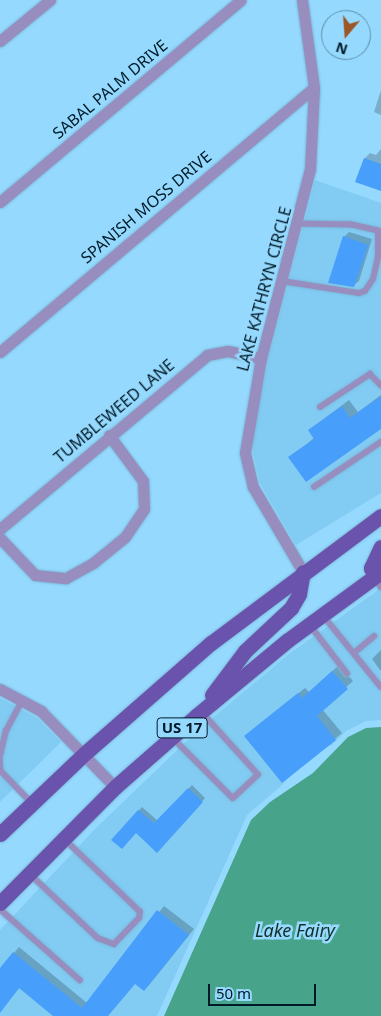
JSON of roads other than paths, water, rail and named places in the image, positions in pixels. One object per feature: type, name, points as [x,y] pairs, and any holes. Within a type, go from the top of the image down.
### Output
[{"type":"main road","name":"US 17","points":[[0,834],[84,754],[211,642],[381,516]]},
{"type":"main road","points":[[379,578],[371,568],[381,547]]},
{"type":"main road","points":[[198,714],[245,651],[291,608],[299,594],[303,572]]},
{"type":"main road","name":"US 17","points":[[0,903],[28,872],[115,787],[198,714],[322,615],[379,578]]},
{"type":"street","points":[[0,41],[50,0]]},
{"type":"street","name":"SABAL PALM DRIVE","points":[[0,202],[241,0]]},
{"type":"street","name":"LAKE KATHRYN CIRCLE","points":[[302,0],[314,88],[310,169],[298,224],[260,358],[246,434],[248,470],[253,487],[303,572]]},
{"type":"street","name":"SPANISH MOSS DRIVE","points":[[0,352],[314,88]]},
{"type":"street","name":"TUMBLEWEED LANE","points":[[0,529],[109,435],[207,355],[228,351],[260,358]]},
{"type":"street","points":[[0,538],[35,575],[66,578],[93,563],[125,537],[144,509],[143,481],[109,435]]},
{"type":"street","points":[[0,689],[23,699],[42,711],[115,787]]},
{"type":"lane","points":[[282,281],[358,293],[365,291],[373,279],[378,257],[378,231],[351,225],[298,224]]},
{"type":"lane","points":[[320,407],[370,374],[381,385]]},
{"type":"lane","points":[[314,488],[381,442]]},
{"type":"lane","points":[[322,615],[381,687]]},
{"type":"lane","points":[[309,625],[348,672]]},
{"type":"lane","points":[[354,653],[374,636]]},
{"type":"lane","points":[[23,699],[3,730],[0,757],[1,771],[32,803]]},
{"type":"lane","points":[[172,737],[233,798],[258,775],[198,714]]},
{"type":"lane","points":[[28,872],[98,938],[114,944],[139,918],[140,912],[63,838]]},
{"type":"lane","points":[[0,909],[80,980]]},
{"type":"water","name":"Lake Fairy","points":[[381,727],[381,1016],[164,1016],[251,820],[270,802],[313,773],[348,737],[366,728]]}]
